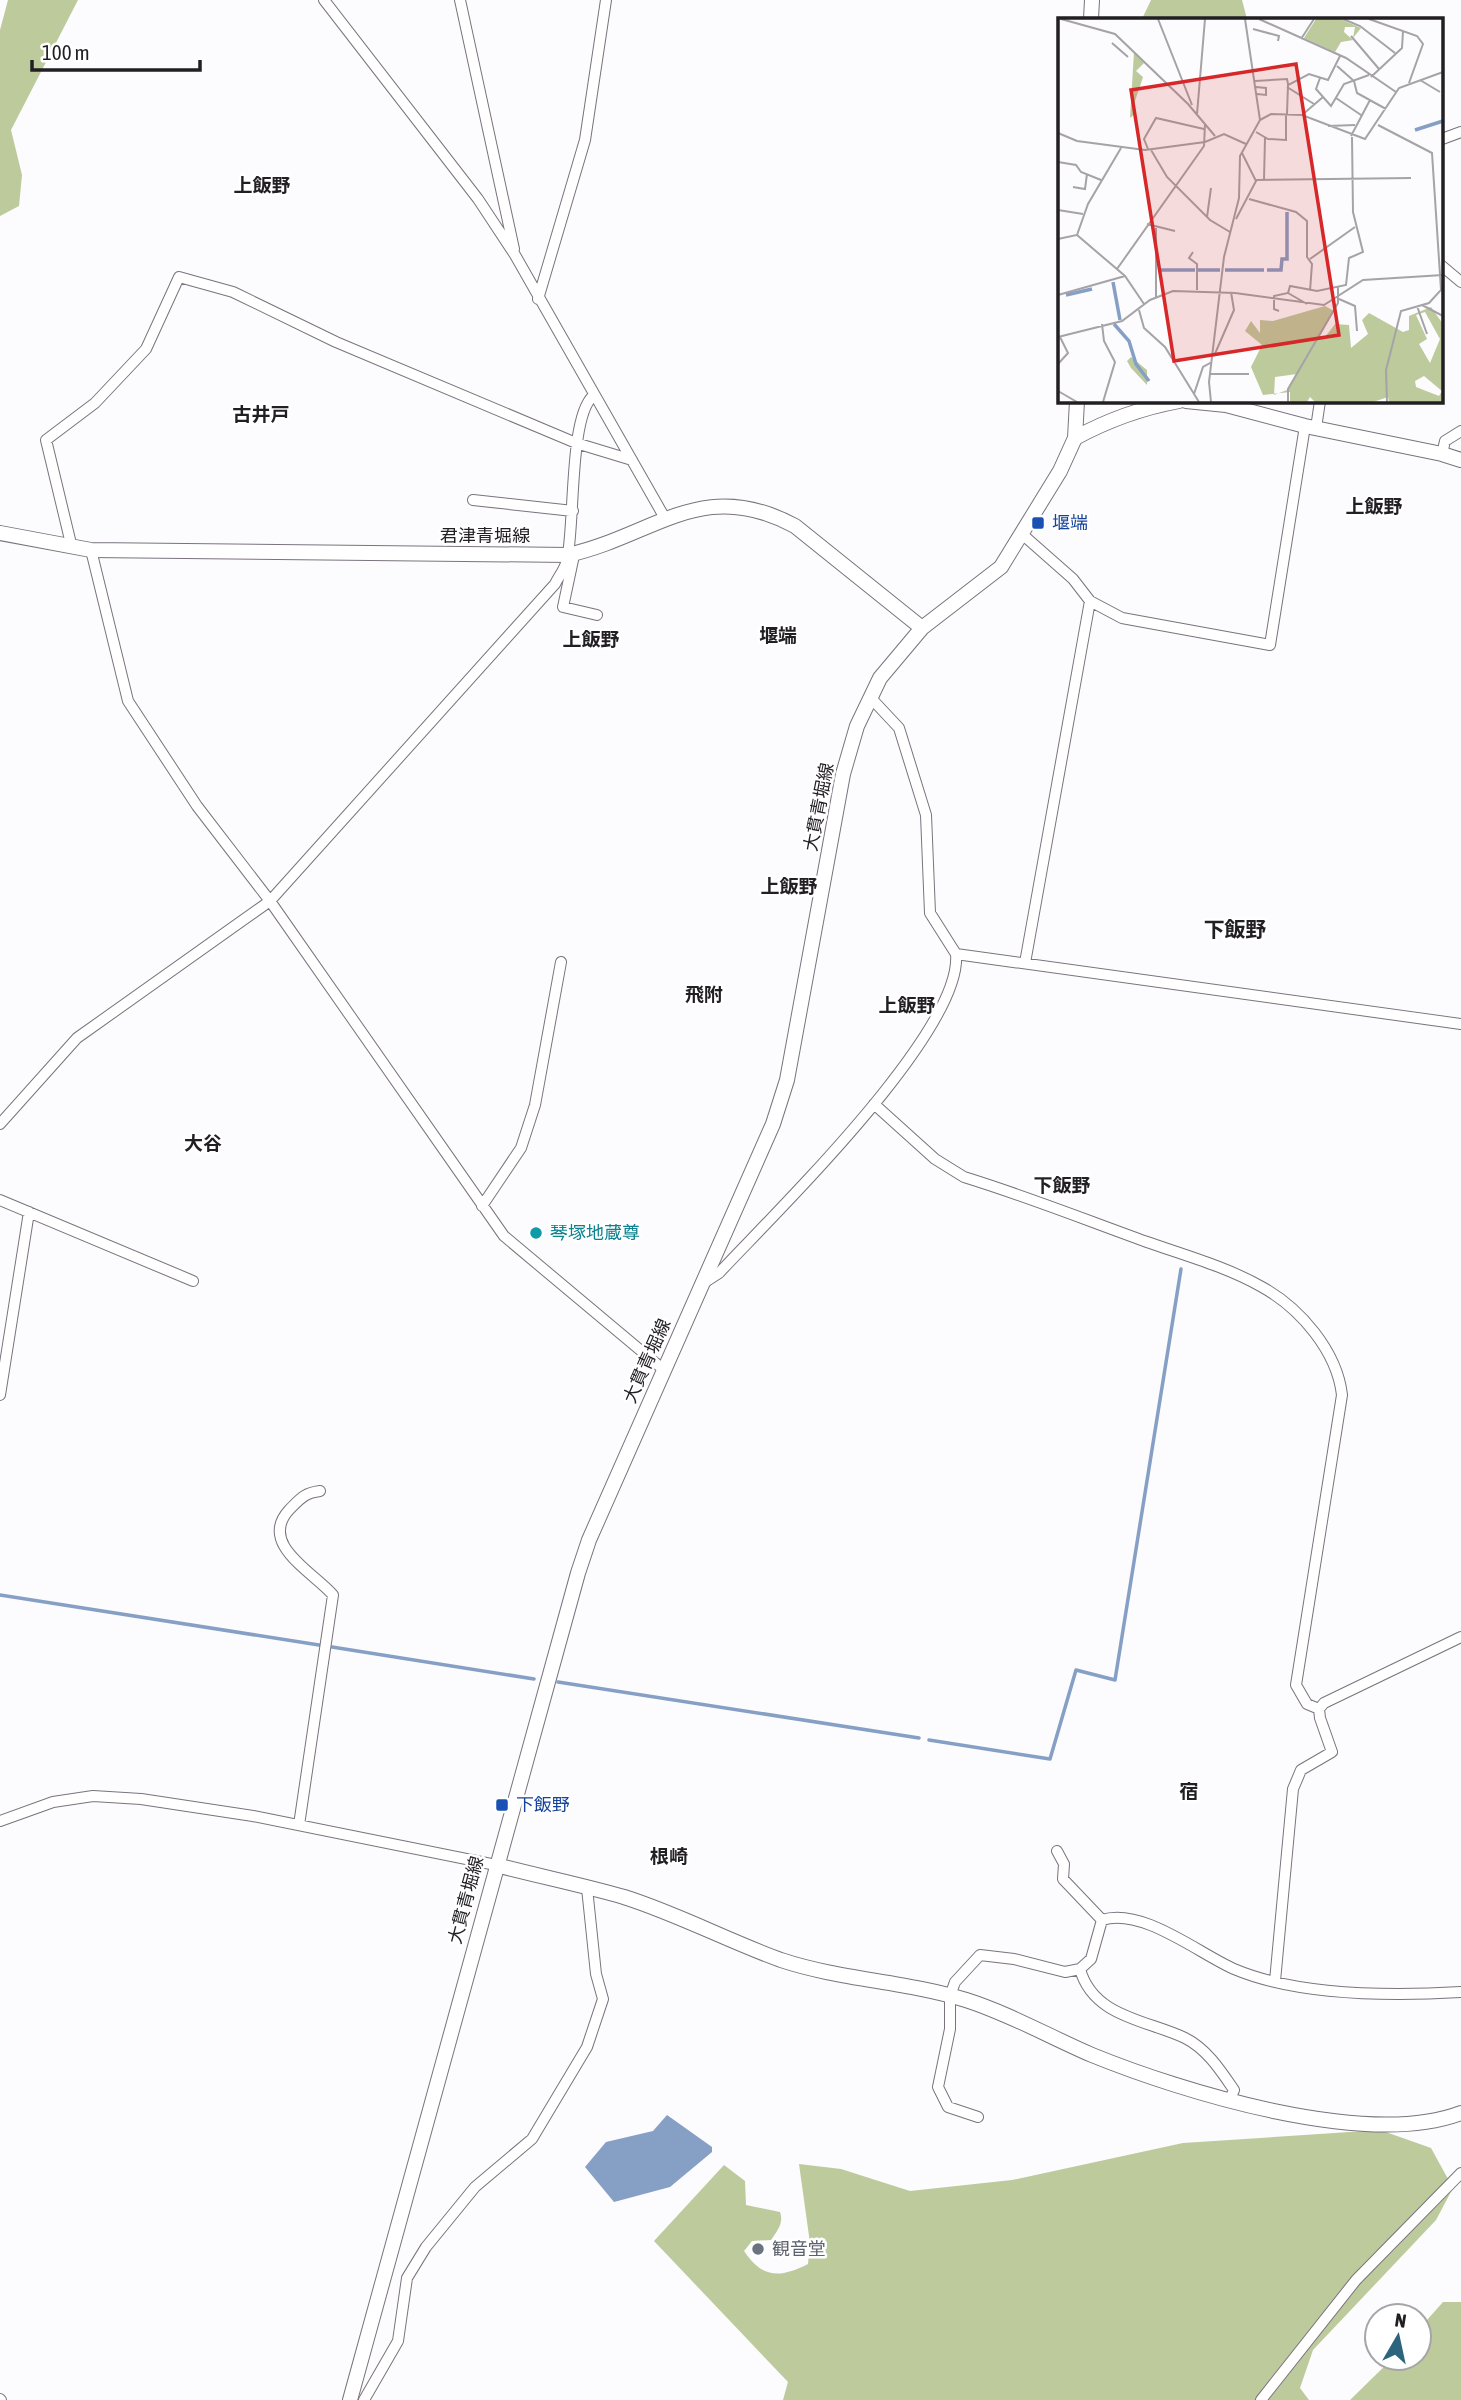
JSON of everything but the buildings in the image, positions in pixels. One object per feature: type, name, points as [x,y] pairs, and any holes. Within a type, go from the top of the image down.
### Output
[{"type":"main road","points":[[1091,18],[1092,0]]},
{"type":"main road","name":"大貫青堀線","points":[[349,2400],[578,1573],[589,1540],[773,1124],[787,1080],[843,774],[870,697],[880,678],[922,628],[994,575],[1060,471],[1075,438],[1077,402]]},
{"type":"main road","points":[[1075,438],[1101,424],[1148,407],[1173,402]]},
{"type":"main road","points":[[1196,402],[1226,405],[1461,460]]},
{"type":"main road","name":"君津青堀線","points":[[0,533],[91,550],[571,554],[627,538],[666,520],[709,505],[744,506],[775,515],[795,526],[922,628]]},
{"type":"main road","points":[[496,1866],[587,1888],[669,1913],[781,1959],[853,1978],[895,1983],[950,1996],[1004,2014],[1093,2055],[1230,2099],[1319,2118],[1372,2124],[1430,2122],[1461,2113]]},
{"type":"street","points":[[324,0],[444,152],[515,255],[666,520]]},
{"type":"street","points":[[460,0],[515,255]]},
{"type":"street","points":[[538,299],[585,140],[606,0]]},
{"type":"street","points":[[1444,138],[1461,132]]},
{"type":"street","points":[[1444,268],[1461,282]]},
{"type":"street","points":[[72,548],[46,440],[95,403],[146,349],[179,277],[233,292],[336,342],[576,443],[632,460]]},
{"type":"street","points":[[593,396],[586,402],[576,443],[571,554],[562,603],[566,609],[597,615]]},
{"type":"street","points":[[1022,534],[1073,579],[1090,601],[1122,618],[1270,645],[1311,427],[1320,402]]},
{"type":"street","points":[[1442,454],[1445,441],[1461,431]]},
{"type":"street","points":[[473,500],[573,511]]},
{"type":"street","points":[[91,550],[128,701],[197,806],[270,901],[504,1236],[664,1370]]},
{"type":"street","points":[[0,1124],[77,1038],[270,901],[555,584],[571,554]]},
{"type":"street","points":[[1025,963],[1090,601]]},
{"type":"street","points":[[702,1284],[719,1273],[874,1104],[910,1060],[936,1016],[952,979],[956,954],[930,913],[926,814],[899,728],[870,697]]},
{"type":"street","points":[[956,954],[1461,1024]]},
{"type":"street","points":[[482,1206],[521,1148],[535,1105],[561,962]]},
{"type":"street","points":[[874,1104],[935,1159],[964,1177],[1146,1241],[1262,1287],[1310,1326],[1336,1369],[1342,1395],[1296,1685],[1307,1704],[1320,1709]]},
{"type":"street","points":[[0,1200],[193,1281]]},
{"type":"street","points":[[0,1395],[29,1212]]},
{"type":"street","points":[[299,1825],[333,1595],[305,1571],[288,1551],[278,1531],[281,1520],[305,1493],[320,1491]]},
{"type":"street","points":[[1275,1981],[1293,1789],[1301,1770],[1332,1752],[1320,1718],[1320,1709],[1324,1703],[1461,1637]]},
{"type":"street","points":[[0,1821],[53,1802],[93,1796],[195,1806],[496,1866]]},
{"type":"street","points":[[1057,1851],[1064,1864],[1063,1879],[1102,1920]]},
{"type":"street","points":[[364,2400],[398,2341],[407,2278],[426,2247],[475,2187],[532,2139],[587,2047],[603,1999],[596,1974],[587,1888]]},
{"type":"street","points":[[1102,1920],[1111,1917],[1142,1923],[1170,1934],[1234,1969],[1275,1981],[1338,1991],[1402,1996],[1461,1992]]},
{"type":"street","points":[[978,2117],[952,2109],[940,2095],[938,2080],[952,2008],[950,1996],[955,1982],[980,1955],[1014,1959],[1065,1972],[1080,1969],[1091,1959],[1102,1920]]},
{"type":"street","points":[[1080,1969],[1084,1984],[1103,2004],[1187,2039],[1205,2053],[1234,2090],[1230,2099]]},
{"type":"street","points":[[1261,2400],[1356,2280],[1461,2173]]},
{"type":"green space","points":[[8,0],[78,0],[11,130],[22,175],[19,206],[0,216],[0,30]]},
{"type":"green space","points":[[1151,0],[1242,0],[1247,18],[1142,18]]},
{"type":"green space","points":[[1380,2130],[1431,2148],[1453,2188],[1436,2220],[1313,2350],[1300,2388],[1309,2400],[783,2400],[788,2382],[654,2241],[724,2165],[745,2181],[746,2205],[780,2212],[778,2230],[771,2240],[752,2241],[744,2251],[758,2267],[780,2273],[808,2264],[810,2243],[799,2164],[841,2169],[910,2191],[1012,2180],[1183,2143]]},
{"type":"green space","points":[[1443,2302],[1461,2302],[1461,2400],[1350,2400],[1379,2372],[1433,2372],[1433,2313]]},
{"type":"water","points":[[667,2115],[712,2147],[712,2152],[670,2187],[614,2202],[585,2167],[606,2142],[653,2131]]},
{"type":"waterway","points":[[929,1740],[1050,1759],[1076,1670],[1115,1680],[1181,1269]]},
{"type":"waterway","points":[[0,1595],[319,1645]]},
{"type":"waterway","points":[[332,1647],[534,1679]]},
{"type":"waterway","points":[[558,1682],[919,1738]]},
{"type":"place","name":"堰端","points":[[1038,523]]},
{"type":"place","name":"琴塚地蔵尊","points":[[536,1233]]},
{"type":"place","name":"下飯野","points":[[502,1805]]},
{"type":"place","name":"観音堂","points":[[758,2249]]},
{"type":"district","name":"上飯野","points":[[262,185]]},
{"type":"district","name":"古井戸","points":[[261,414]]},
{"type":"district","name":"上飯野","points":[[1374,506]]},
{"type":"district","name":"堰端","points":[[778,635]]},
{"type":"district","name":"上飯野","points":[[591,639]]},
{"type":"district","name":"上飯野","points":[[789,886]]},
{"type":"district","name":"下飯野","points":[[1235,930]]},
{"type":"district","name":"飛附","points":[[704,994]]},
{"type":"district","name":"上飯野","points":[[907,1005]]},
{"type":"district","name":"大谷","points":[[203,1143]]},
{"type":"district","name":"下飯野","points":[[1062,1185]]},
{"type":"district","name":"宿","points":[[1189,1791]]},
{"type":"district","name":"根崎","points":[[669,1856]]}]
